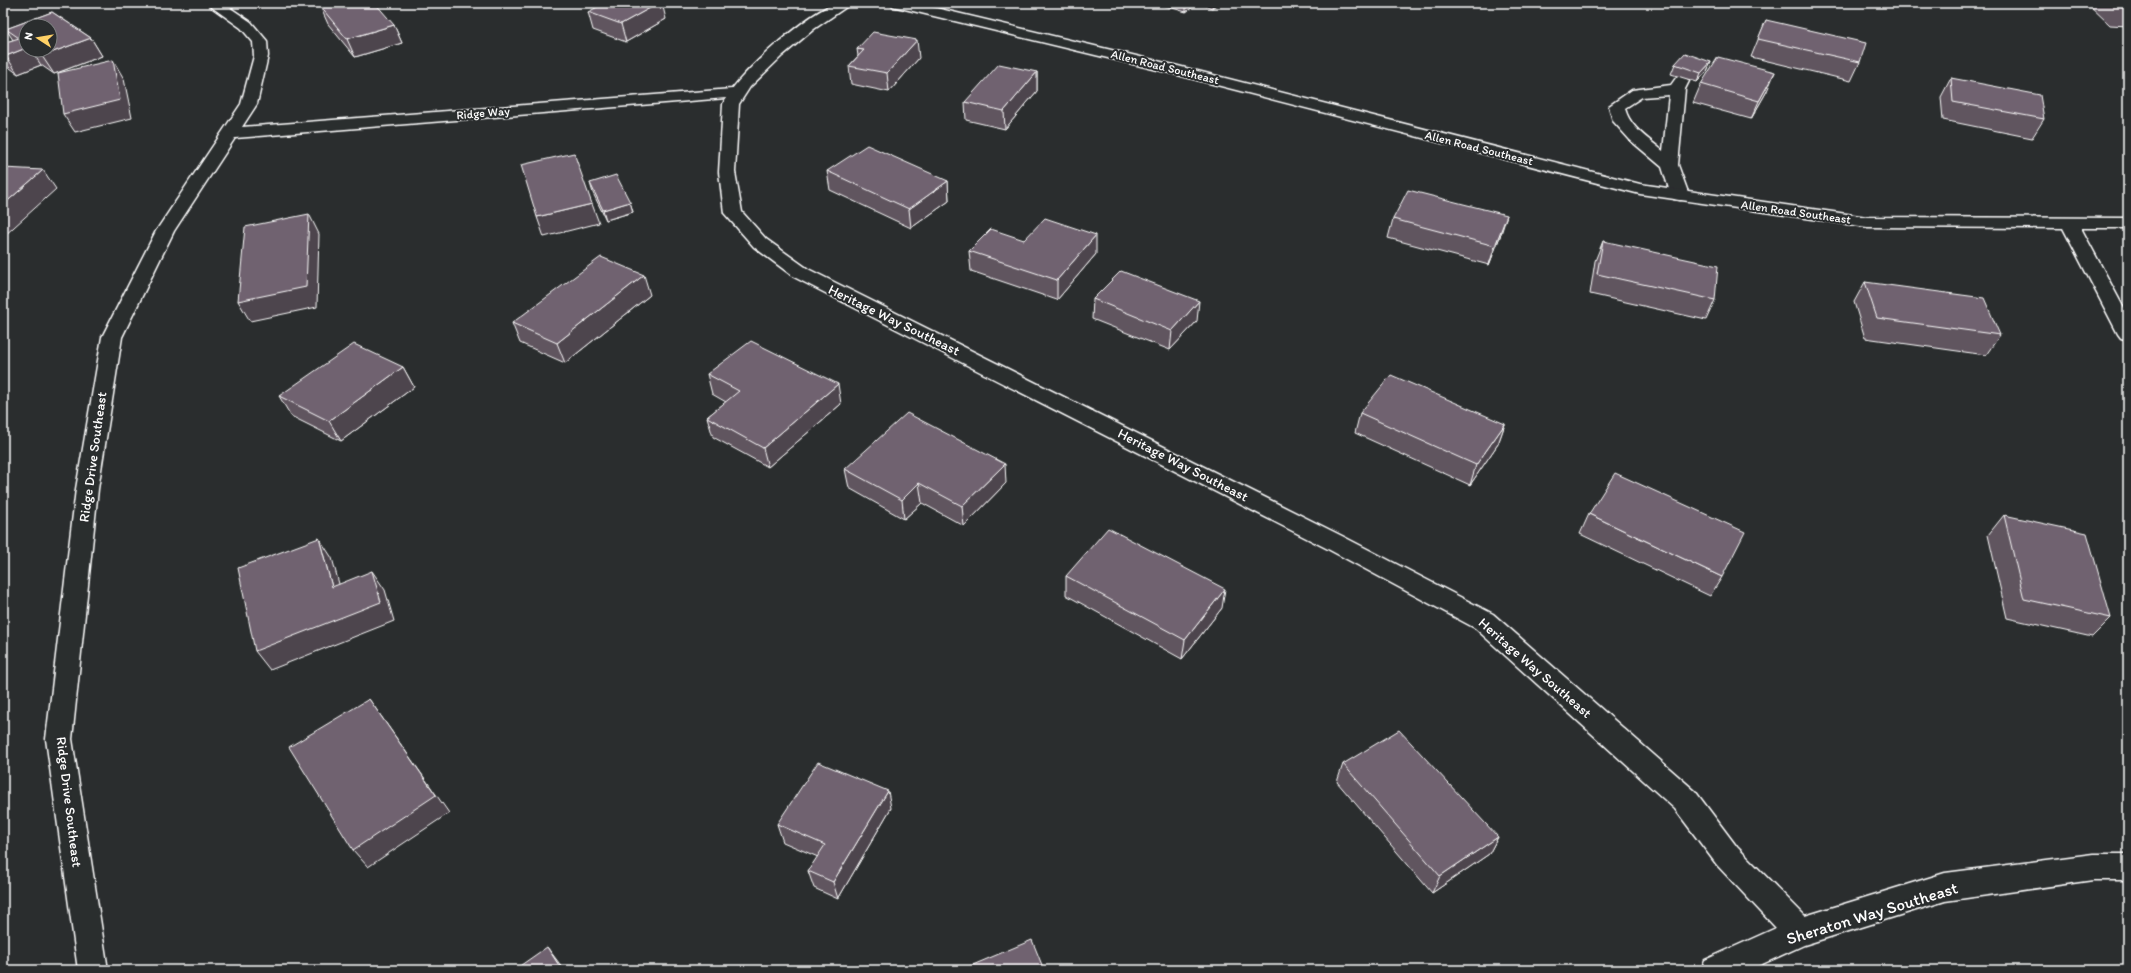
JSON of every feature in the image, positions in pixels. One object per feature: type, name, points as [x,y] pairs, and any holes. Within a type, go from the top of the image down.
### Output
[{"type":"street","name":"Ridge Drive Southeast","points":[[93,970],[59,739],[87,489],[112,337],[165,231],[249,104],[261,56],[260,41],[246,26],[213,3]]},
{"type":"street","points":[[735,93],[781,46],[815,20],[845,3]]},
{"type":"street","name":"Allen Road Southeast","points":[[897,3],[1169,68],[1640,189],[1867,222],[2070,224],[2128,223]]},
{"type":"street","points":[[1670,165],[1636,137],[1619,118],[1617,106],[1638,93],[1679,85],[1670,165],[1680,195]]},
{"type":"street","name":"Ridge Way","points":[[231,133],[735,93]]},
{"type":"street","name":"Heritage Way Southeast","points":[[735,93],[731,104],[727,172],[734,213],[760,243],[801,273],[856,302],[1014,379],[1313,531],[1484,621],[1684,800],[1727,856],[1800,932]]},
{"type":"street","points":[[2070,224],[2128,334]]},
{"type":"street","name":"Sheraton Way Southeast","points":[[1716,970],[1800,932],[1945,887],[2092,867],[2128,867]]},
{"type":"building","points":[[332,3],[375,3],[394,25],[347,39],[320,6]]},
{"type":"building","points":[[605,3],[659,3],[621,24],[588,12]]},
{"type":"building","points":[[2117,3],[2128,3],[2128,7],[2121,7]]},
{"type":"building","points":[[52,12],[91,38],[58,50],[58,18],[36,18]]},
{"type":"building","points":[[1766,20],[1866,43],[1860,62],[1758,39]]},
{"type":"building","points":[[18,25],[18,37],[6,29]]},
{"type":"building","points":[[873,32],[917,40],[887,73],[849,66],[864,50],[857,49]]},
{"type":"building","points":[[18,38],[18,51],[6,56],[3,53],[3,43]]},
{"type":"building","points":[[1685,53],[1711,62],[1701,73],[1675,64]]},
{"type":"building","points":[[1718,57],[1775,72],[1759,101],[1701,84]]},
{"type":"building","points":[[113,60],[120,100],[63,114],[58,73]]},
{"type":"building","points":[[999,64],[1037,72],[1004,111],[965,102]]},
{"type":"building","points":[[1951,78],[2040,95],[2044,119],[1953,102]]},
{"type":"building","points":[[867,145],[948,181],[909,209],[827,171]]},
{"type":"building","points":[[574,153],[592,204],[537,217],[521,165]]},
{"type":"building","points":[[3,168],[43,170],[3,205]]},
{"type":"building","points":[[616,175],[630,202],[603,210],[590,183]]},
{"type":"building","points":[[1408,190],[1507,215],[1495,246],[1393,219]]},
{"type":"building","points":[[309,214],[306,287],[238,301],[245,227]]},
{"type":"building","points":[[1045,218],[1096,235],[1057,280],[969,251],[991,229],[1024,240]]},
{"type":"building","points":[[1603,241],[1718,266],[1715,300],[1597,274]]},
{"type":"building","points":[[601,257],[644,275],[557,343],[512,323]]},
{"type":"building","points":[[1121,271],[1199,301],[1172,331],[1093,299]]},
{"type":"building","points":[[1865,282],[1984,298],[2000,335],[1877,318]]},
{"type":"building","points":[[751,341],[838,384],[763,448],[707,417],[739,391],[707,374]]},
{"type":"building","points":[[354,344],[403,367],[329,421],[279,396]]},
{"type":"building","points":[[1391,375],[1505,424],[1476,465],[1360,413]]},
{"type":"building","points":[[907,413],[1005,464],[962,506],[919,483],[902,500],[845,469]]},
{"type":"building","points":[[1615,473],[1745,532],[1722,577],[1589,514]]},
{"type":"building","points":[[2004,515],[2087,533],[2111,618],[2024,599]]},
{"type":"building","points":[[1108,528],[1225,589],[1185,640],[1066,576]]},
{"type":"building","points":[[319,538],[332,587],[372,571],[381,602],[255,651],[238,568]]},
{"type":"building","points":[[369,699],[436,795],[353,850],[289,747]]},
{"type":"building","points":[[1399,730],[1498,837],[1440,876],[1343,764]]},
{"type":"building","points":[[818,762],[888,791],[833,882],[808,871],[825,845],[777,824]]},
{"type":"building","points":[[1032,940],[1044,970],[961,970]]},
{"type":"building","points":[[547,947],[562,970],[514,970]]}]
